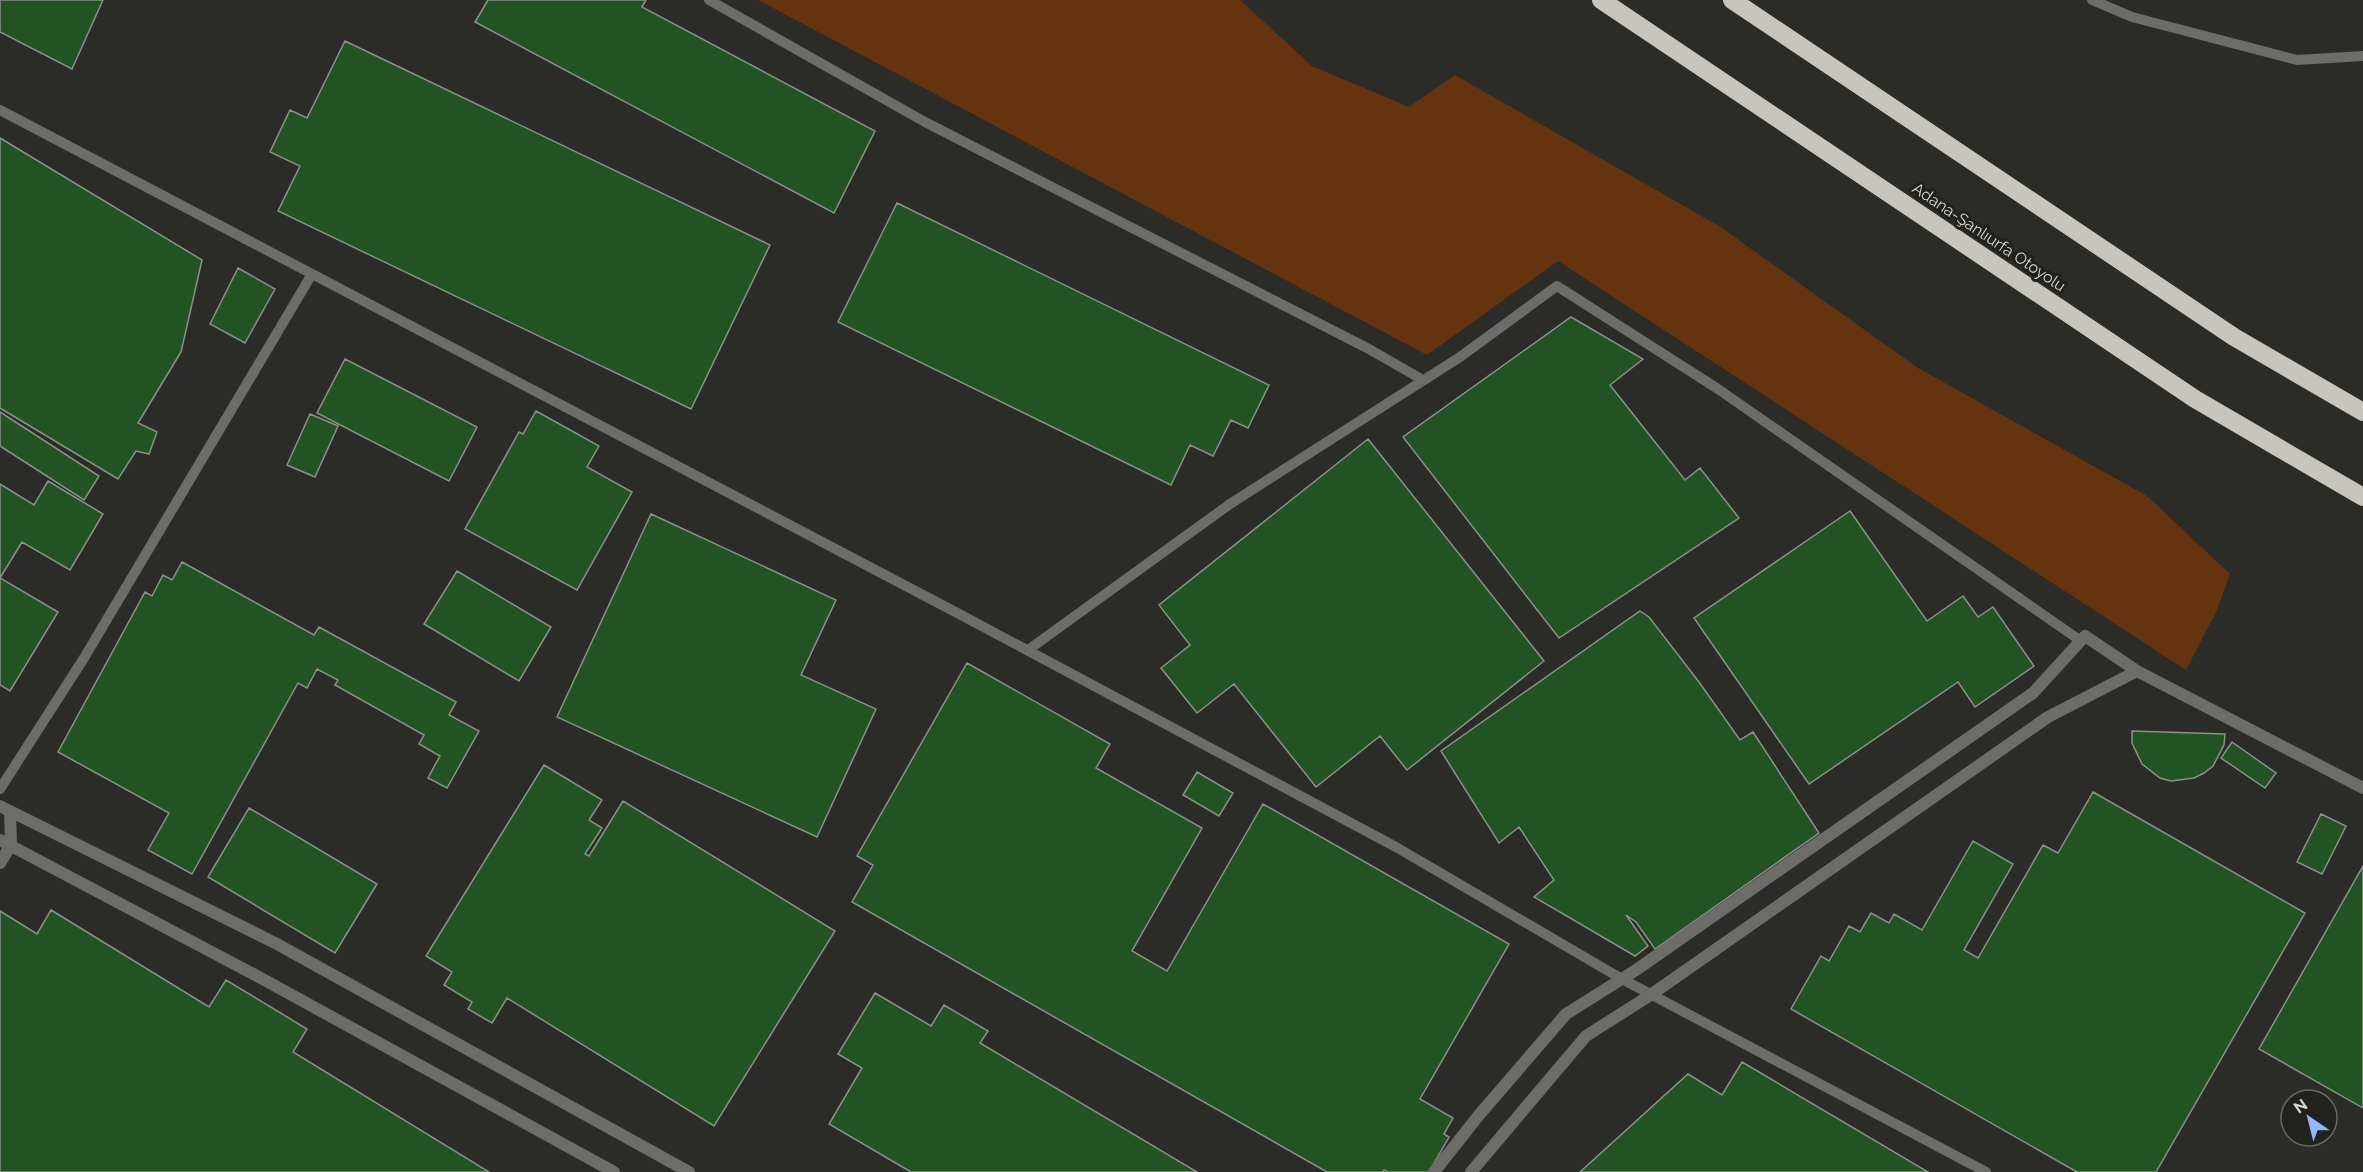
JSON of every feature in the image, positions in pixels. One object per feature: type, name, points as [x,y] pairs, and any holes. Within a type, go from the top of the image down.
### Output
[{"type":"highway","name":"Adana-Şanlıurfa Otoyolu","points":[[1601,0],[2195,399],[2363,497]]},
{"type":"highway","points":[[1732,0],[2234,337],[2363,412]]},
{"type":"street","points":[[1434,1172],[1566,1014],[1622,979],[2033,693],[2083,639],[2137,671],[2363,788]]},
{"type":"street","points":[[1472,1172],[1586,1036],[1652,994],[2048,717],[2137,671]]},
{"type":"street","points":[[0,863],[5,842],[5,808],[277,944],[689,1172]]},
{"type":"street","points":[[5,842],[259,977],[614,1172]]},
{"type":"lane","points":[[710,0],[925,122],[1369,349],[1423,380]]},
{"type":"lane","points":[[2092,0],[2133,17],[2297,60],[2363,56]]},
{"type":"lane","points":[[0,110],[1028,650],[1396,847],[1622,979],[1986,1172]]},
{"type":"lane","points":[[0,789],[84,658],[312,274]]},
{"type":"lane","points":[[1028,650],[1230,504],[1460,357],[1557,286],[1718,389],[2083,639]]},
{"type":"shaded area","points":[[758,0],[1240,0],[1312,66],[1409,107],[1455,75],[1719,226],[1918,368],[2147,496],[2230,574],[2217,610],[2186,670],[1558,261],[1427,355]]},
{"type":"building","points":[[0,0],[103,0],[72,69],[0,32]]},
{"type":"building","points":[[488,0],[646,0],[642,7],[875,131],[834,213],[475,22]]},
{"type":"building","points":[[345,41],[770,245],[691,409],[278,211],[300,166],[270,152],[290,110],[307,118]]},
{"type":"building","points":[[0,138],[202,260],[181,352],[138,423],[157,432],[149,454],[136,451],[118,479],[0,408]]},
{"type":"building","points":[[897,203],[1269,385],[1248,428],[1231,420],[1213,456],[1190,445],[1171,485],[838,322]]},
{"type":"building","points":[[238,268],[275,289],[245,343],[210,324]]},
{"type":"building","points":[[1571,317],[1643,359],[1610,385],[1685,480],[1700,468],[1739,518],[1559,638],[1403,437]]},
{"type":"building","points":[[345,359],[477,427],[449,481],[317,413]]},
{"type":"building","points":[[536,411],[599,446],[587,467],[632,492],[577,590],[465,529],[519,432],[523,434]]},
{"type":"building","points":[[0,412],[99,476],[84,500],[0,446]]},
{"type":"building","points":[[310,414],[338,426],[315,477],[287,465]]},
{"type":"building","points":[[1368,439],[1544,661],[1407,770],[1380,736],[1316,787],[1234,684],[1197,713],[1161,668],[1190,645],[1159,605]]},
{"type":"building","points":[[48,481],[103,514],[70,570],[22,542],[0,578],[0,484],[34,505]]},
{"type":"building","points":[[1850,511],[1927,621],[1963,596],[1978,617],[1993,607],[2034,666],[1975,707],[1958,682],[1809,784],[1694,618]]},
{"type":"building","points":[[651,514],[836,600],[801,675],[876,709],[817,837],[557,717]]},
{"type":"building","points":[[182,562],[314,635],[319,627],[456,702],[449,715],[479,731],[447,788],[428,778],[440,756],[419,744],[424,735],[335,685],[338,680],[317,669],[307,688],[298,683],[192,874],[148,850],[169,813],[58,752],[145,592],[152,596],[163,575],[172,580]]},
{"type":"building","points":[[457,571],[551,627],[519,681],[424,624]]},
{"type":"building","points":[[0,578],[58,612],[10,691],[0,685]]},
{"type":"building","points":[[1640,611],[1649,617],[1740,740],[1753,732],[1819,833],[1655,949],[1636,922],[1626,915],[1648,946],[1635,956],[1534,897],[1554,880],[1519,827],[1499,843],[1441,751]]},
{"type":"building","points":[[967,663],[1110,744],[1096,768],[1202,828],[1132,951],[1167,971],[1263,804],[1509,944],[1420,1099],[1453,1118],[1444,1134],[1449,1137],[1429,1172],[1388,1172],[1384,1170],[1383,1172],[1327,1172],[852,902],[873,865],[857,856]]},
{"type":"building","points":[[2132,731],[2225,734],[2224,745],[2213,766],[2204,773],[2194,778],[2171,781],[2160,778],[2142,764],[2132,743]]},
{"type":"building","points":[[2232,742],[2276,773],[2265,788],[2221,758]]},
{"type":"building","points":[[544,765],[602,800],[589,820],[602,828],[585,854],[589,856],[623,801],[835,931],[714,1126],[507,998],[492,1023],[468,1009],[472,1002],[444,985],[452,972],[426,956]]},
{"type":"building","points":[[1197,772],[1233,793],[1219,816],[1183,795]]},
{"type":"building","points":[[2093,792],[2305,913],[2156,1172],[2077,1172],[1791,1009],[1821,956],[1829,961],[1849,926],[1860,932],[1871,913],[1889,923],[1894,914],[1922,930],[1973,841],[2013,864],[1964,950],[1978,958],[2043,845],[2058,853]]},
{"type":"building","points":[[249,808],[377,884],[335,953],[208,877]]},
{"type":"building","points":[[2321,814],[2346,826],[2322,874],[2297,862]]},
{"type":"building","points":[[2363,866],[2363,1108],[2339,1094],[2339,1088],[2328,1088],[2259,1049]]},
{"type":"building","points":[[51,910],[209,1007],[226,980],[307,1029],[293,1052],[489,1172],[0,1172],[0,911],[37,934]]},
{"type":"building","points":[[875,993],[931,1026],[944,1005],[988,1031],[980,1043],[1197,1172],[911,1172],[829,1124],[862,1068],[838,1054]]},
{"type":"building","points":[[1742,1062],[1928,1172],[1580,1172],[1688,1074],[1722,1095]]}]
